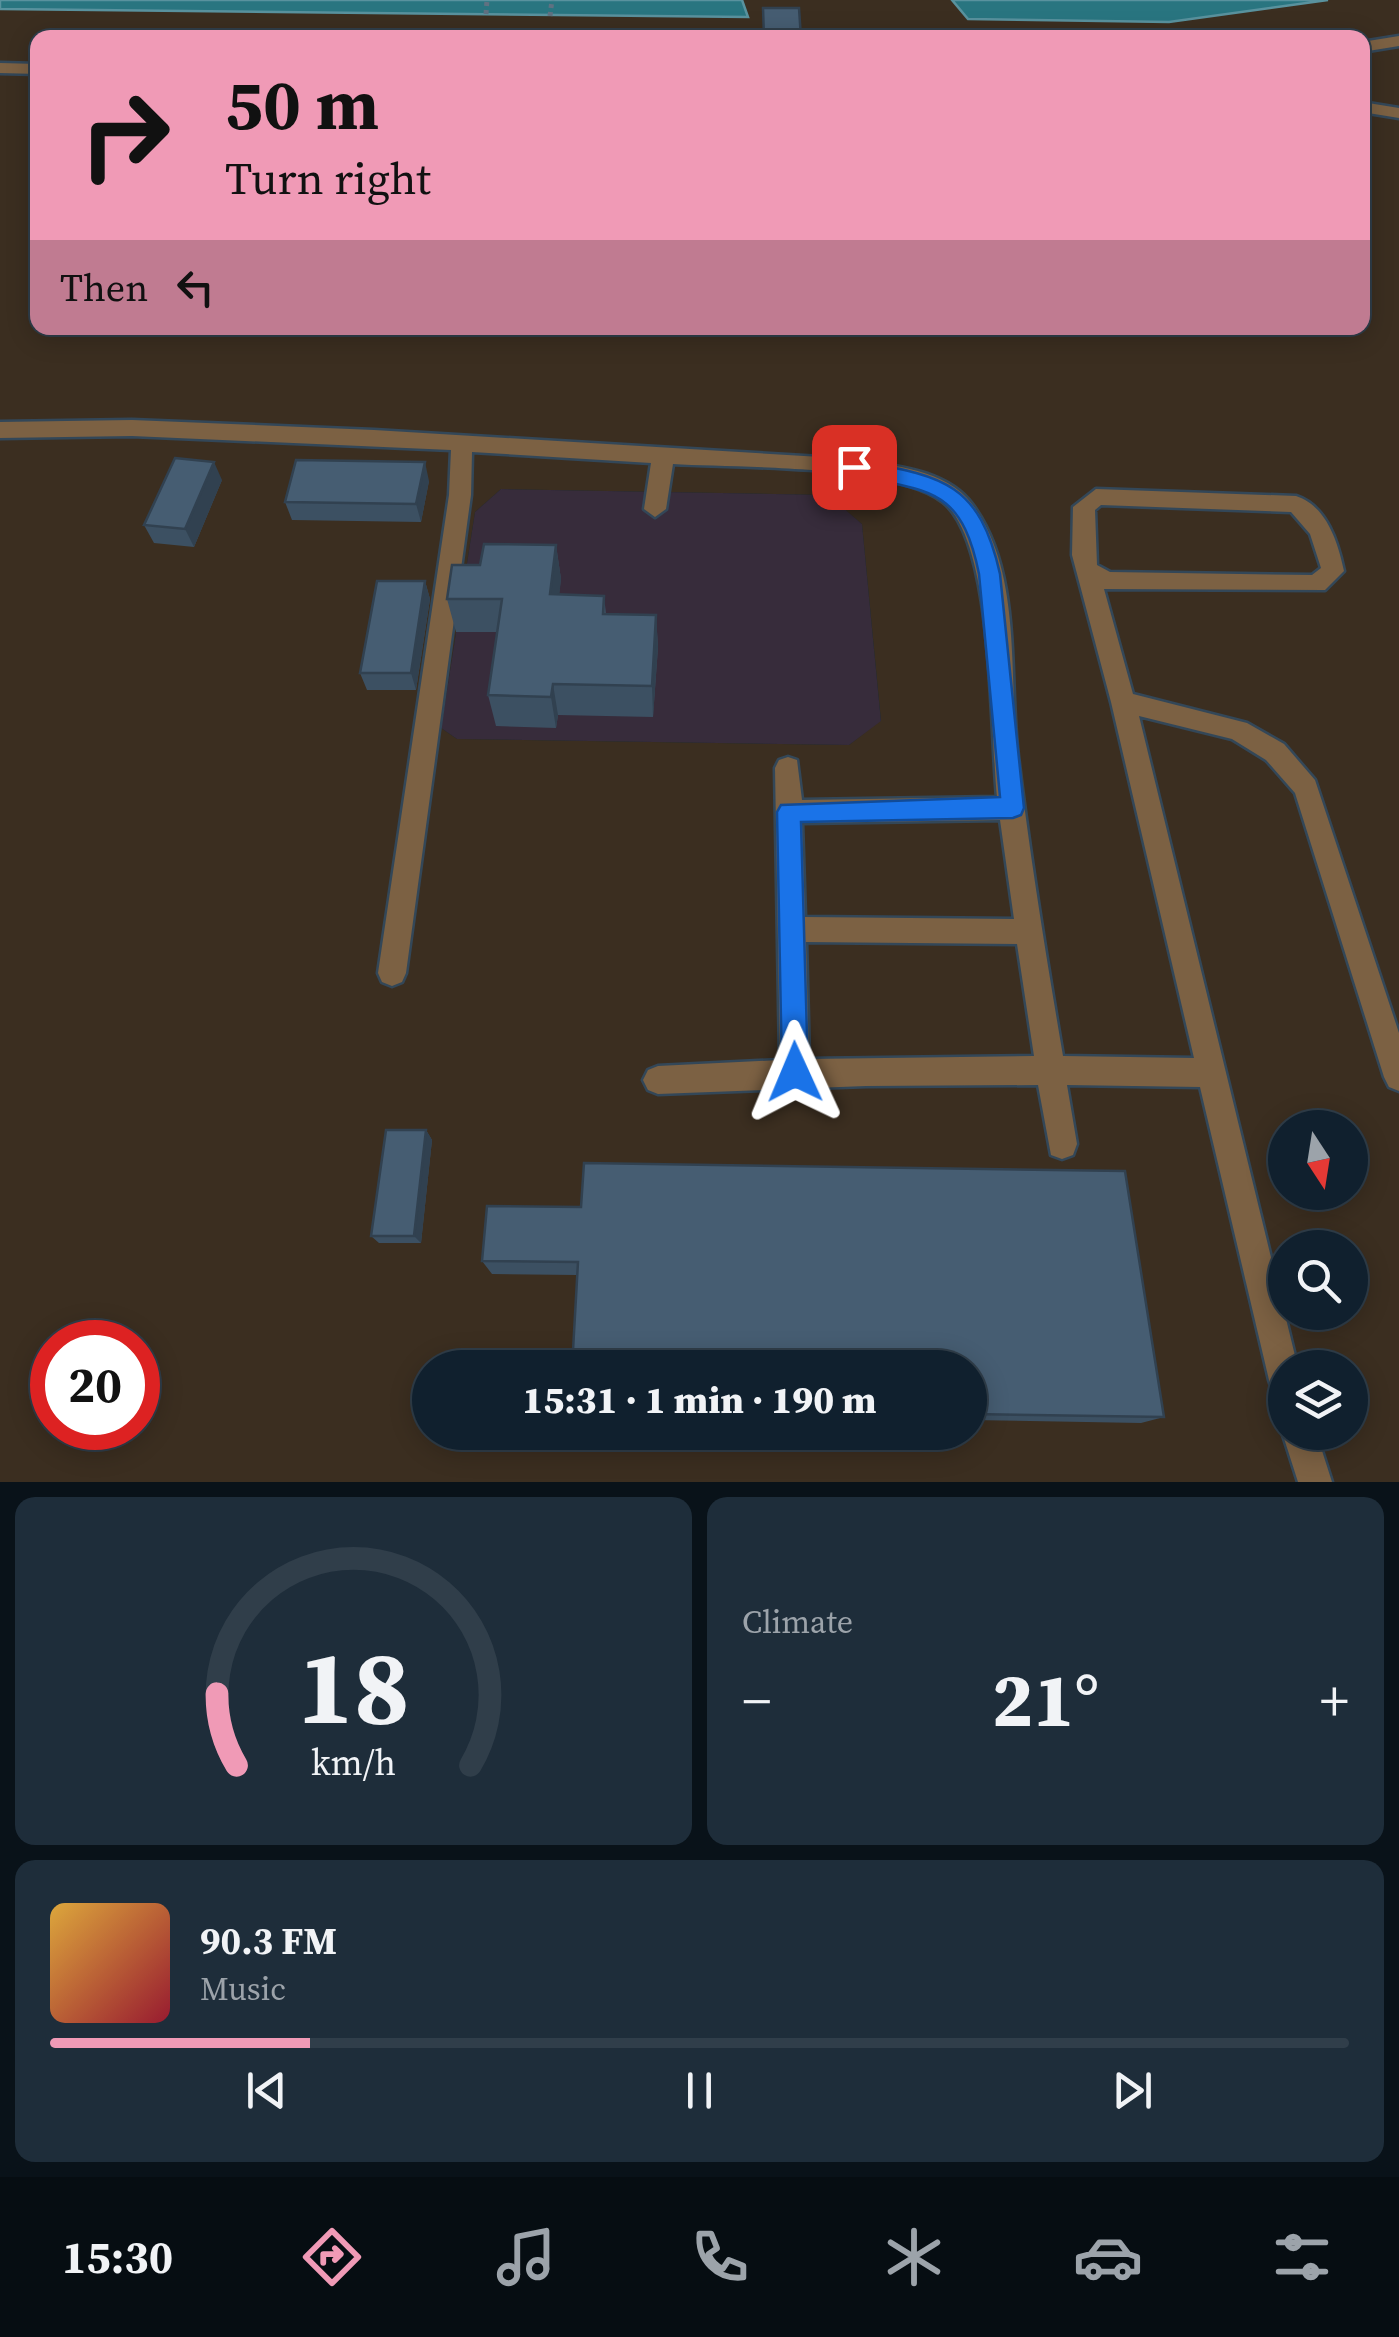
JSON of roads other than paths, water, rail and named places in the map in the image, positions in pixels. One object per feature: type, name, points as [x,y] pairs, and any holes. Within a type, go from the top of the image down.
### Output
[{"type":"street","points":[[1370,46],[1399,41]]},
{"type":"street","points":[[0,68],[30,69]]},
{"type":"street","points":[[1370,108],[1399,113]]},
{"type":"street","points":[[0,430],[132,428],[854,467],[922,480],[953,495],[982,536],[990,574],[1013,808],[1062,1144]]},
{"type":"street","points":[[392,973],[460,494],[462,444]]},
{"type":"street","points":[[655,509],[663,458]]},
{"type":"street","points":[[1090,571],[1106,581],[1317,584],[1333,571],[1328,546],[1315,518],[1296,504],[1096,497],[1084,507],[1083,554],[1214,1073],[1278,1350]]},
{"type":"street","points":[[1123,702],[1238,730],[1275,752],[1306,788],[1399,1077]]},
{"type":"street","points":[[788,768],[795,1072]]},
{"type":"street","points":[[789,812],[1013,808]]},
{"type":"street","points":[[792,929],[1031,932]]},
{"type":"street","points":[[658,1080],[795,1072],[1050,1068],[1214,1073]]},
{"type":"street","points":[[1305,1450],[1315,1482]]}]
